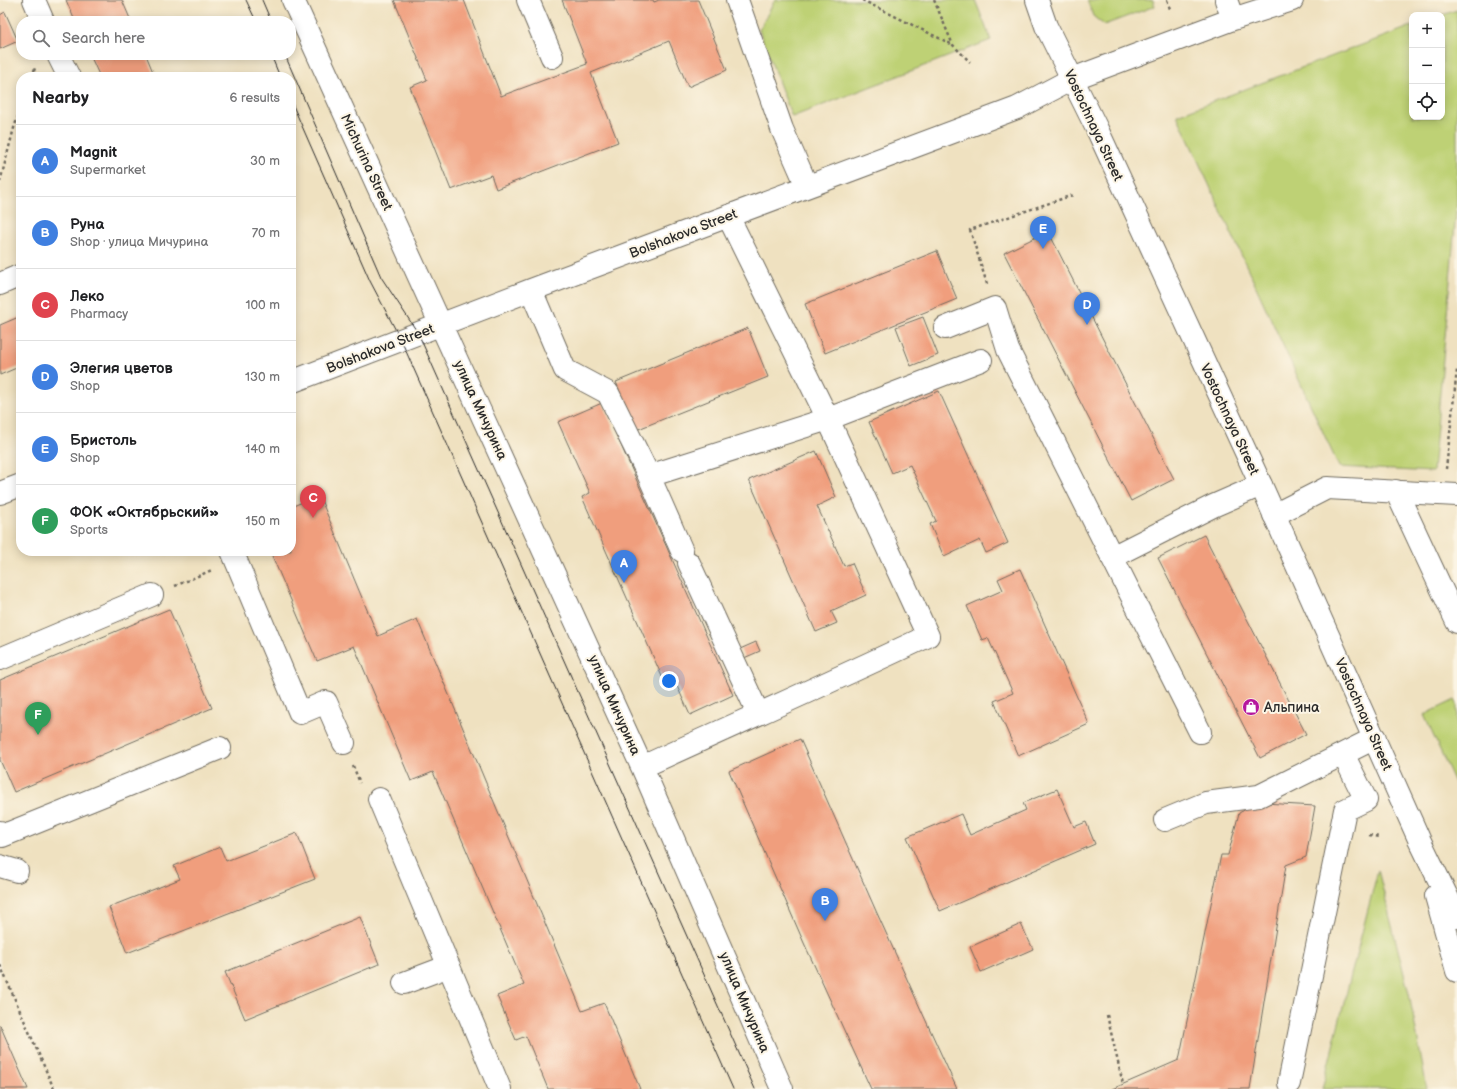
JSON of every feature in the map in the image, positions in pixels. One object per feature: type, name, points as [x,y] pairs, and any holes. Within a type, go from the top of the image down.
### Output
[{"type":"street","points":[[34,0],[41,16]]},
{"type":"street","name":"Michurina Street","points":[[293,0],[441,324]]},
{"type":"street","points":[[528,0],[552,57]]},
{"type":"street","points":[[737,0],[782,129],[807,186]]},
{"type":"street","name":"Vostochnaya Street","points":[[1037,0],[1046,26],[1261,485],[1420,839],[1457,917]]},
{"type":"street","name":"Bolshakova Street","points":[[296,380],[531,290],[1017,108],[1072,79],[1229,9],[1292,0]]},
{"type":"street","points":[[60,60],[66,72]]},
{"type":"street","points":[[642,766],[758,713],[814,690],[928,636],[828,419],[728,216]]},
{"type":"street","points":[[0,284],[16,277]]},
{"type":"street","points":[[531,290],[565,370],[608,393],[649,476],[758,713]]},
{"type":"street","points":[[945,328],[995,308],[1008,350],[1200,732]]},
{"type":"street","name":"улица Мичурина","points":[[441,324],[642,766],[782,1089]]},
{"type":"street","points":[[649,476],[828,419],[981,360]]},
{"type":"street","points":[[1112,557],[1213,506],[1261,485]]},
{"type":"street","points":[[0,493],[16,487]]},
{"type":"street","points":[[1274,514],[1327,488],[1450,494]]},
{"type":"street","points":[[1396,491],[1457,622]]},
{"type":"street","points":[[234,556],[300,713],[326,702],[344,743]]},
{"type":"street","points":[[0,659],[152,596]]},
{"type":"street","points":[[1165,820],[1206,803],[1259,796],[1375,738]]},
{"type":"street","points":[[0,832],[2,836],[220,748]]},
{"type":"street","points":[[1289,1083],[1345,810],[1366,800],[1343,754]]},
{"type":"street","points":[[371,794],[449,966],[500,1089]]},
{"type":"street","name":"Vostochnaya Street","points":[[1420,839],[1457,971]]},
{"type":"street","points":[[404,983],[449,966]]},
{"type":"path","points":[[862,0],[953,45],[970,62]]},
{"type":"path","points":[[934,0],[953,45]]},
{"type":"path","points":[[1166,0],[1170,8]]},
{"type":"path","points":[[0,182],[16,122]]},
{"type":"path","points":[[995,308],[970,230],[1073,195]]},
{"type":"path","points":[[1450,494],[1457,370]]},
{"type":"path","points":[[344,743],[371,794]]},
{"type":"path","points":[[1369,835],[1379,837]]},
{"type":"path","points":[[0,965],[54,1089]]},
{"type":"path","points":[[1107,1015],[1123,1084]]},
{"type":"green space","points":[[775,0],[975,0],[991,40],[792,117],[759,30]]},
{"type":"green space","points":[[1087,0],[1153,0],[1155,6],[1104,25],[1093,16]]},
{"type":"green space","points":[[1457,10],[1457,201],[1433,472],[1339,467],[1177,115],[1409,27],[1409,120],[1445,120],[1445,14]]},
{"type":"green space","points":[[1455,700],[1457,704],[1457,787],[1424,715]]},
{"type":"green space","points":[[1378,870],[1409,994],[1427,1089],[1322,1089]]},
{"type":"building","points":[[66,0],[122,0],[129,16],[73,16]]},
{"type":"building","points":[[394,0],[464,0],[501,96],[587,64],[562,0],[653,0],[654,2],[659,0],[698,0],[727,70],[688,87],[669,41],[591,73],[618,142],[496,189],[491,175],[451,190],[410,87],[427,80]]},
{"type":"building","points":[[5,12],[16,37],[16,42],[0,49],[0,15]]},
{"type":"building","points":[[92,60],[148,60],[153,72],[98,72]]},
{"type":"building","points":[[1048,231],[1174,479],[1131,501],[1004,253]]},
{"type":"building","points":[[937,251],[957,299],[825,353],[805,304]]},
{"type":"building","points":[[923,317],[938,355],[911,366],[896,327]]},
{"type":"building","points":[[16,318],[16,368],[0,375],[0,325]]},
{"type":"building","points":[[748,328],[768,377],[636,430],[616,382]]},
{"type":"building","points":[[939,391],[1008,543],[986,553],[980,540],[944,557],[930,524],[936,521],[910,465],[892,473],[869,422]]},
{"type":"building","points":[[602,403],[733,695],[690,715],[677,686],[668,690],[582,497],[590,493],[558,422]]},
{"type":"building","points":[[816,451],[836,497],[817,506],[844,566],[852,563],[866,595],[831,611],[837,623],[816,632],[749,480]]},
{"type":"building","points":[[319,495],[378,636],[417,619],[582,1011],[604,1003],[640,1089],[548,1089],[526,1036],[516,1040],[497,996],[524,985],[433,772],[411,781],[354,646],[317,661],[272,556],[296,556],[296,505]]},
{"type":"building","points":[[1204,535],[1306,734],[1260,758],[1158,558]]},
{"type":"building","points":[[1020,569],[1089,724],[1018,756],[994,701],[1013,693],[988,638],[982,640],[967,606],[1003,590],[998,579]]},
{"type":"building","points":[[169,609],[212,708],[14,792],[0,760],[0,680]]},
{"type":"building","points":[[756,642],[760,651],[744,658],[740,649]]},
{"type":"building","points":[[800,739],[957,1089],[871,1089],[804,943],[729,771]]},
{"type":"building","points":[[1057,789],[1074,827],[1086,822],[1095,844],[940,911],[907,837],[961,814],[970,835],[1026,810],[1023,803]]},
{"type":"building","points":[[1264,803],[1315,806],[1306,857],[1286,865],[1250,1089],[1112,1089],[1179,1060],[1221,855],[1228,855],[1239,813],[1250,807]]},
{"type":"building","points":[[297,833],[315,879],[127,953],[109,907],[180,879],[174,866],[220,847],[226,861]]},
{"type":"building","points":[[360,917],[379,964],[245,1019],[225,972]]},
{"type":"building","points":[[1021,924],[1033,949],[981,972],[970,947]]},
{"type":"building","points":[[0,1025],[28,1089],[0,1089]]},
{"type":"tram line","points":[[246,0],[254,16]]},
{"type":"tram line","points":[[262,0],[269,16]]},
{"type":"tram line","points":[[273,60],[278,72]]},
{"type":"tram line","points":[[287,60],[292,72]]},
{"type":"tram line","points":[[296,80],[381,277],[418,333],[755,1089]]},
{"type":"tram line","points":[[296,112],[370,281],[401,340],[733,1089]]},
{"type":"place","name":"Бристоль","points":[[1043,249]]},
{"type":"place","name":"Элегия цветов","points":[[1087,325]]},
{"type":"place","name":"Леко","points":[[313,518]]},
{"type":"place","name":"Magnit","points":[[624,583]]},
{"type":"place","name":"Альпина","points":[[1251,707]]},
{"type":"place","name":"ФОК «Октябрьский»","points":[[38,735]]},
{"type":"place","name":"Руна","points":[[825,921]]}]
